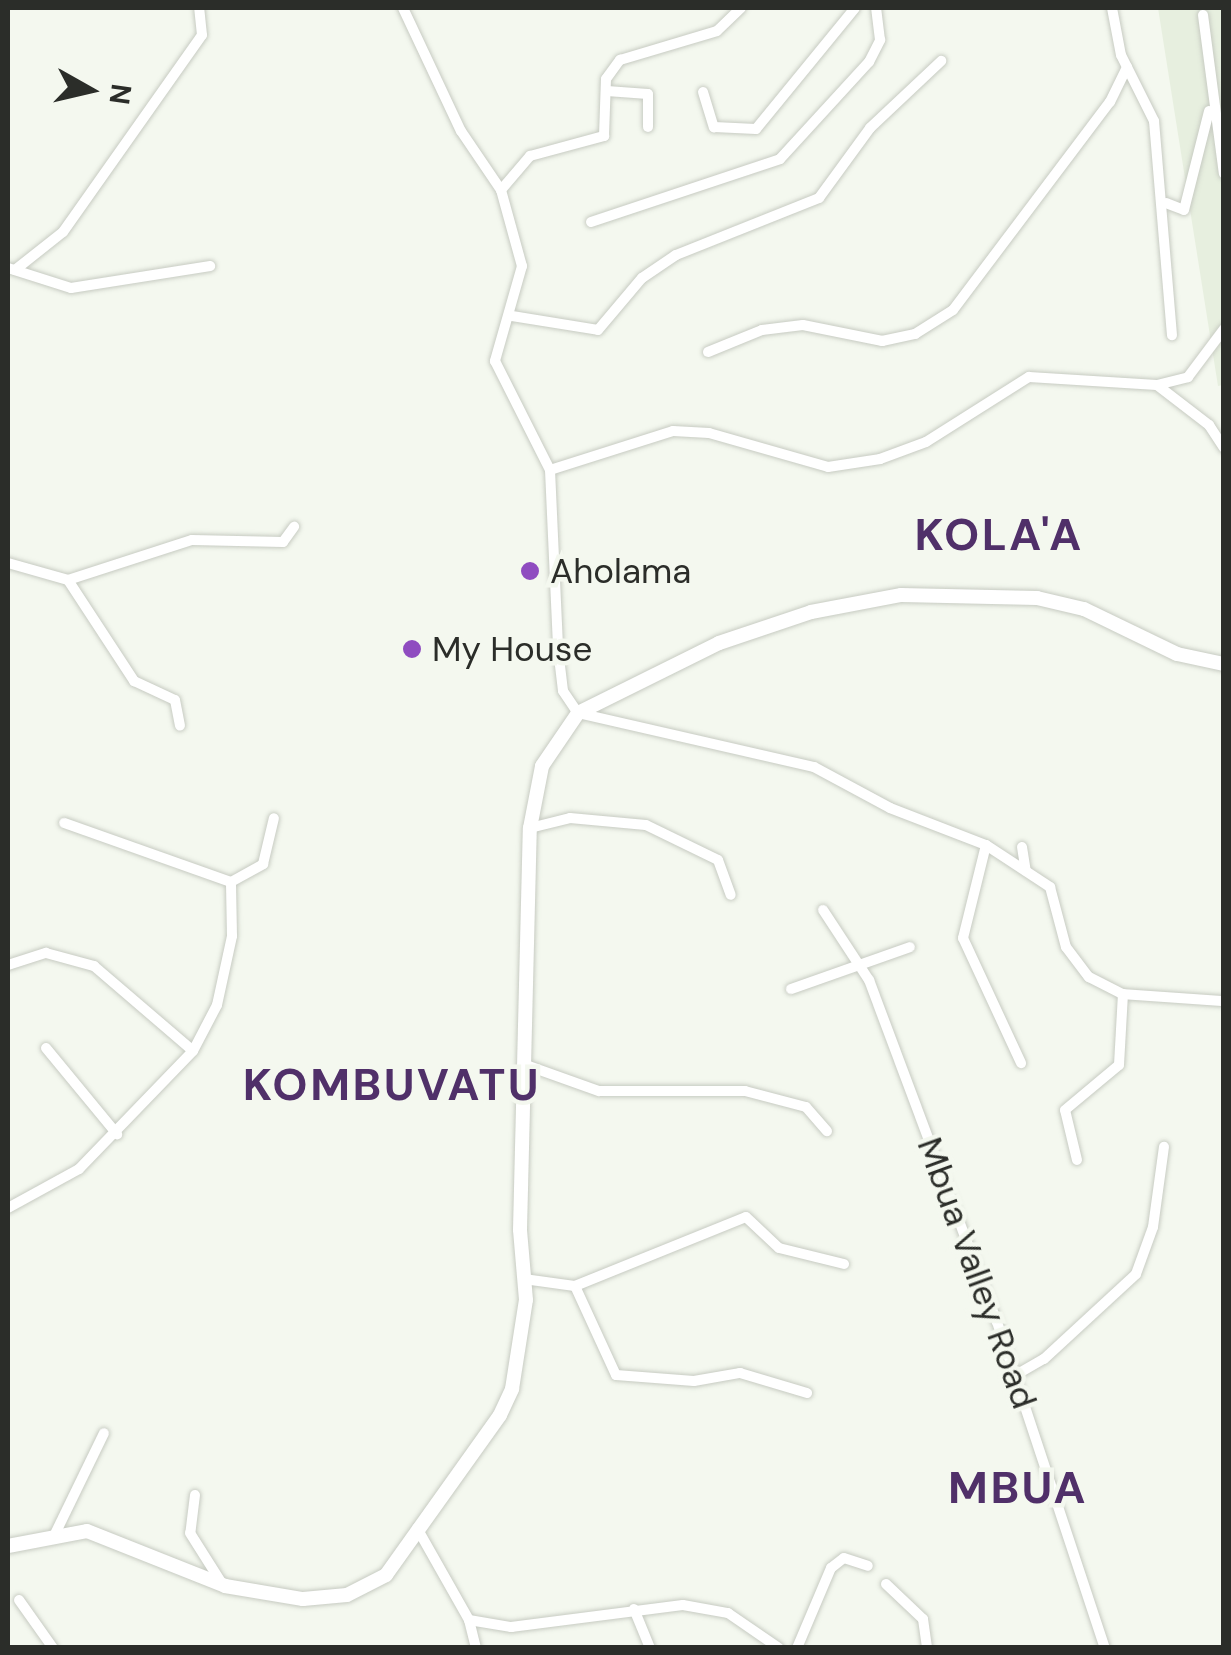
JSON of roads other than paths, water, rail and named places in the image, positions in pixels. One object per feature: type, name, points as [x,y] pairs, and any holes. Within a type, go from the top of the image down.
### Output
[{"type":"street","points":[[11,269],[63,232],[202,34],[199,8]]},
{"type":"street","points":[[403,8],[461,132],[501,190],[522,266],[498,373],[550,470],[563,690],[578,714],[814,767],[890,808],[986,844],[1050,886],[1066,947],[1089,977],[1123,994],[1224,1001]]},
{"type":"street","points":[[501,190],[530,156],[604,136],[607,90],[620,60],[717,31],[741,8]]},
{"type":"street","points":[[704,92],[714,127],[756,129],[855,8]]},
{"type":"street","points":[[591,222],[791,151],[869,62],[880,40],[876,8]]},
{"type":"street","points":[[1112,8],[1127,66],[1154,121],[1164,200],[1172,335]]},
{"type":"street","points":[[1203,15],[1210,105],[1224,174]]},
{"type":"street","points":[[512,316],[598,330],[642,278],[676,255],[819,198],[870,128],[941,61]]},
{"type":"street","points":[[708,352],[762,330],[804,325],[882,341],[915,334],[952,310],[1110,102],[1127,66]]},
{"type":"street","points":[[607,90],[648,94],[648,127]]},
{"type":"street","points":[[1164,200],[1184,210],[1210,105]]},
{"type":"street","points":[[11,269],[72,288],[210,266]]},
{"type":"street","points":[[550,470],[673,431],[709,433],[828,467],[926,442],[1030,376],[1157,385],[1188,377],[1224,329]]},
{"type":"street","points":[[1157,385],[1209,425],[1224,448]]},
{"type":"street","points":[[8,563],[68,580],[192,540],[283,542],[294,527]]},
{"type":"street","points":[[68,580],[134,681],[175,700],[180,726]]},
{"type":"street","points":[[8,1546],[87,1531],[226,1586],[303,1599],[347,1595],[386,1575],[512,1389],[524,1278],[523,1064],[530,828],[542,766],[578,714],[719,643],[811,612],[901,595],[1037,598],[1084,609],[1177,654],[1224,664]]},
{"type":"street","points":[[64,823],[231,882],[263,864],[274,818]]},
{"type":"street","points":[[530,828],[570,818],[646,826],[718,860],[731,895]]},
{"type":"street","points":[[986,844],[963,938],[1022,1063]]},
{"type":"street","points":[[1022,847],[1026,871]]},
{"type":"street","points":[[8,1208],[79,1168],[117,1134],[192,1051],[221,988],[231,882]]},
{"type":"street","name":"Mbua Valley Road","points":[[823,910],[862,968],[1014,1376],[1105,1648]]},
{"type":"street","points":[[791,989],[862,968],[910,947]]},
{"type":"street","points":[[8,965],[46,953],[94,966],[192,1051]]},
{"type":"street","points":[[1078,1160],[1065,1110],[1119,1066],[1123,994]]},
{"type":"street","points":[[46,1048],[117,1134]]},
{"type":"street","points":[[523,1064],[599,1091],[746,1091],[806,1107],[827,1131]]},
{"type":"street","points":[[1014,1376],[1044,1359],[1136,1274],[1153,1227],[1164,1147]]},
{"type":"street","points":[[524,1278],[576,1286],[746,1216],[778,1248],[844,1264]]},
{"type":"street","points":[[576,1286],[616,1375],[694,1381],[740,1373],[807,1392]]},
{"type":"street","points":[[56,1534],[104,1433]]},
{"type":"street","points":[[195,1495],[190,1534],[226,1586]]},
{"type":"street","points":[[417,1528],[469,1620],[472,1645]]},
{"type":"street","points":[[798,1648],[831,1568],[844,1558],[868,1566]]},
{"type":"street","points":[[886,1584],[924,1619],[927,1648]]},
{"type":"street","points":[[19,1600],[53,1648]]},
{"type":"street","points":[[469,1620],[511,1627],[634,1609],[708,1608],[779,1648]]},
{"type":"street","points":[[634,1609],[650,1648]]},
{"type":"place","name":"Aholama","points":[[530,571]]},
{"type":"place","name":"My House","points":[[412,649]]},
{"type":"district","name":"KOLA'A","points":[[999,535]]},
{"type":"district","name":"KOMBUVATU","points":[[392,1085]]},
{"type":"district","name":"MBUA","points":[[1018,1488]]}]
